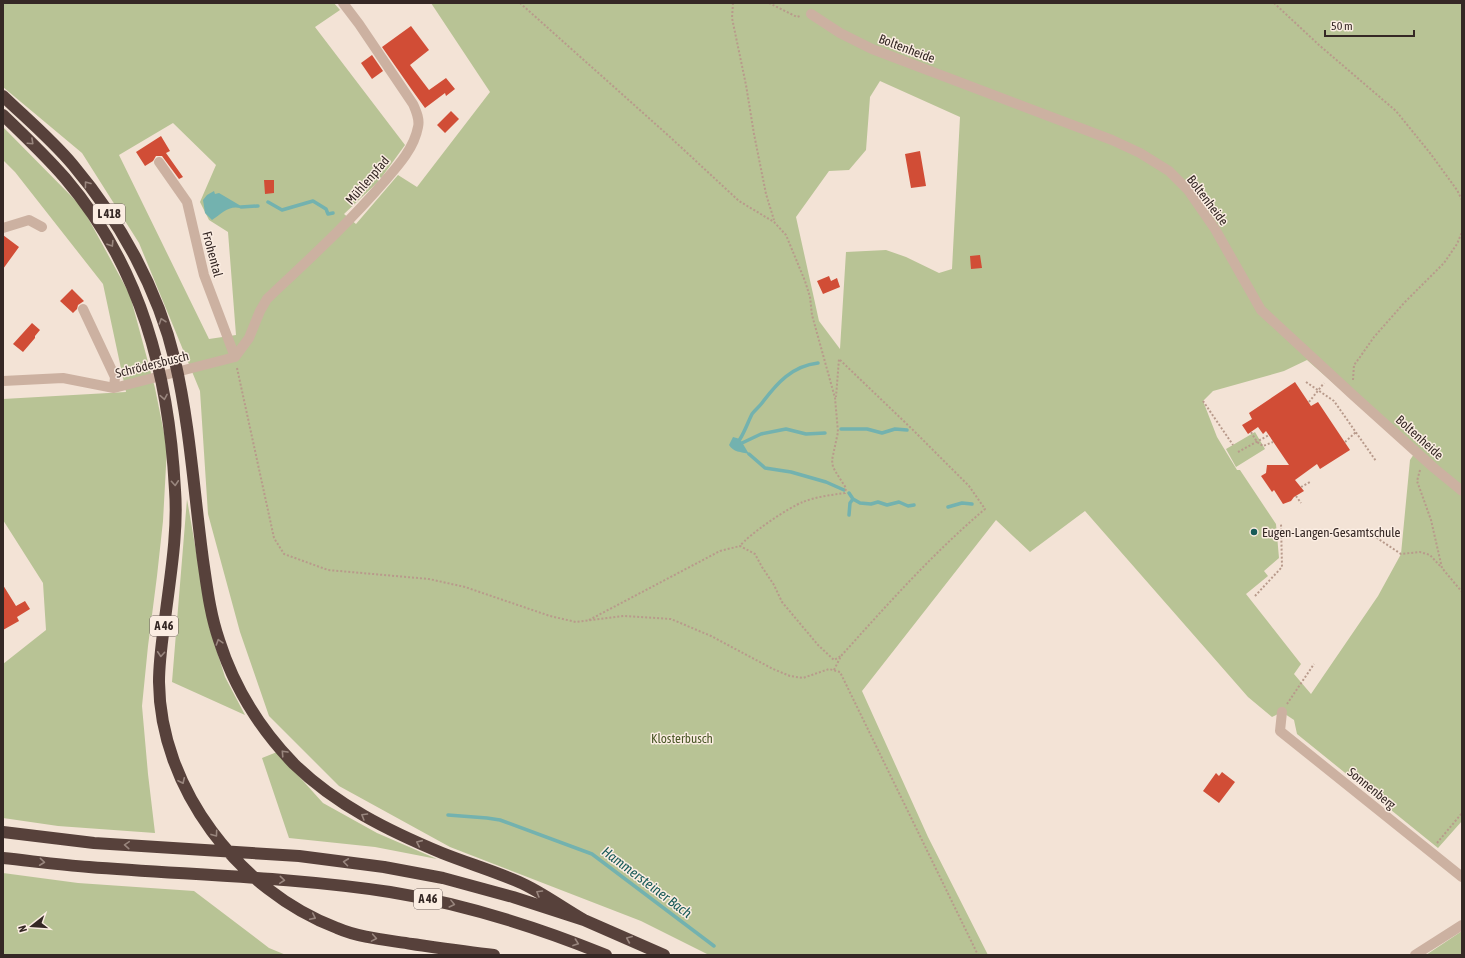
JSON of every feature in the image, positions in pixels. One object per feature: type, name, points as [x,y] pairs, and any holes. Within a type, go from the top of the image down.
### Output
[{"type":"highway","name":"L 418","points":[[3,96],[72,163],[104,206],[126,242],[148,284],[166,330],[174,359],[189,443],[208,595],[216,630],[225,657],[243,696],[263,727],[281,750],[312,780],[344,803],[385,828],[443,853],[521,883],[584,920]]},
{"type":"highway","name":"L 418","points":[[3,115],[36,146],[66,180],[91,212],[115,251],[134,289],[148,327],[157,359],[172,444]]},
{"type":"highway","name":"A 46","points":[[172,444],[176,494],[174,538],[161,648],[159,680],[160,699],[162,717],[171,753],[180,776],[193,802],[226,848],[260,881],[282,900],[296,909],[336,928],[363,936],[494,955]]},
{"type":"highway","name":"A 46","points":[[3,832],[94,843],[291,856],[384,866],[443,878],[499,893],[584,920],[664,955]]},
{"type":"highway","name":"A 46","points":[[3,858],[89,867],[298,881],[391,892],[449,903],[514,921],[606,955]]},
{"type":"street","name":"Mühlenpfad","points":[[235,356],[249,338],[266,299],[362,208],[404,158],[412,145],[417,131],[418,119],[413,104],[343,3]]},
{"type":"street","name":"Boltenheide","points":[[811,14],[840,33],[872,49],[1112,140],[1140,154],[1168,171],[1188,190],[1215,229],[1261,310],[1329,376],[1353,395],[1462,491]]},
{"type":"street","name":"Frohental","points":[[159,162],[187,202],[204,276],[235,356]]},
{"type":"street","points":[[3,228],[29,220],[42,227]]},
{"type":"street","points":[[83,309],[115,377],[118,387]]},
{"type":"street","name":"Schrödersbusch","points":[[3,381],[63,378],[101,386],[118,387],[235,356]]},
{"type":"street","name":"Sonnenberg","points":[[1282,712],[1280,731],[1462,877]]},
{"type":"street","points":[[1415,955],[1462,925]]},
{"type":"path","points":[[520,3],[739,201],[774,222],[786,236],[805,280],[810,297],[812,315],[836,398]]},
{"type":"path","points":[[733,3],[732,18],[766,194],[774,222]]},
{"type":"path","points":[[769,3],[797,17],[811,14]]},
{"type":"path","points":[[1274,3],[1319,45],[1396,111],[1425,146],[1458,190],[1462,200]]},
{"type":"path","points":[[1353,395],[1354,365],[1360,356],[1374,337],[1404,303],[1444,263],[1457,244],[1462,232]]},
{"type":"path","points":[[235,356],[274,538],[284,554],[328,570],[429,579],[465,587],[550,616],[576,622],[624,616],[671,619],[711,636],[773,669],[790,676],[803,678],[823,670],[834,670],[842,675],[978,955]]},
{"type":"path","points":[[588,620],[720,551],[740,546],[744,541],[778,516],[802,502],[845,493],[846,488],[833,467],[832,460],[838,432],[836,398],[839,359],[912,429],[968,486],[985,509],[937,553],[841,656],[834,670]]},
{"type":"path","points":[[1308,402],[1329,376]]},
{"type":"path","points":[[1306,382],[1334,401],[1376,461]]},
{"type":"path","points":[[1203,401],[1233,445]]},
{"type":"path","points":[[1251,432],[1257,442],[1264,446],[1274,442]]},
{"type":"path","points":[[1345,442],[1356,432]]},
{"type":"path","points":[[1238,452],[1269,435]]},
{"type":"path","points":[[1427,461],[1420,469],[1417,481],[1431,520],[1442,568]]},
{"type":"path","points":[[1301,487],[1310,482]]},
{"type":"path","points":[[1296,496],[1301,503]]},
{"type":"path","points":[[1255,596],[1282,567],[1281,523]]},
{"type":"path","points":[[1346,531],[1368,532],[1401,554],[1420,552],[1430,554],[1462,592]]},
{"type":"path","points":[[740,546],[755,554],[774,585],[782,602],[818,645],[834,660],[841,656]]},
{"type":"path","points":[[1282,712],[1314,664]]},
{"type":"path","points":[[1430,852],[1462,813]]},
{"type":"green space","name":"Klosterbusch","points":[[3,3],[334,3],[340,10],[315,27],[405,145],[379,181],[344,214],[356,224],[398,175],[417,187],[490,92],[431,3],[1462,3],[1462,821],[1438,848],[1297,734],[1294,720],[1282,712],[1272,717],[1248,697],[1085,511],[1030,552],[996,520],[862,691],[928,837],[988,955],[709,955],[641,921],[450,847],[339,786],[269,716],[240,632],[208,514],[200,391],[139,243],[82,153],[3,87]],"holes":[[[880,81],[960,117],[952,269],[939,273],[906,257],[886,250],[846,252],[840,349],[819,321],[796,217],[829,171],[849,170],[866,150],[870,97]],[[173,123],[216,165],[200,202],[209,220],[228,232],[236,335],[209,339],[119,155]],[[1307,360],[1414,454],[1410,460],[1401,554],[1378,596],[1311,694],[1294,674],[1301,664],[1246,594],[1268,576],[1264,571],[1279,558],[1276,524],[1240,470],[1237,470],[1217,437],[1203,401],[1213,391],[1284,371]]]},
{"type":"green space","points":[[3,127],[82,207],[130,295],[155,388],[167,448],[163,521],[142,706],[155,833],[58,826],[3,818],[3,664],[46,630],[43,583],[3,520],[3,399],[126,392],[103,284],[15,172],[3,160]]},
{"type":"green space","points":[[1255,432],[1265,449],[1236,467],[1226,449]]},
{"type":"green space","points":[[187,499],[209,626],[225,677],[245,715],[172,682]]},
{"type":"green space","points":[[277,752],[323,803],[377,833],[437,859],[375,847],[289,838],[262,758]]},
{"type":"green space","points":[[3,873],[78,883],[194,891],[269,948],[286,955],[3,955]]},
{"type":"green space","points":[[1462,931],[1462,955],[1426,955]]},
{"type":"water","points":[[214,191],[215,194],[219,193],[241,206],[240,208],[236,207],[229,209],[212,220],[205,213],[203,200],[207,195]]},
{"type":"water","points":[[733,437],[740,439],[749,454],[733,449],[729,445]]},
{"type":"building","points":[[411,26],[429,50],[410,65],[429,90],[446,78],[455,89],[446,96],[445,93],[425,108],[382,47]]},
{"type":"building","points":[[372,55],[383,71],[372,79],[361,63]]},
{"type":"building","points":[[451,111],[459,119],[445,133],[437,125]]},
{"type":"building","points":[[161,136],[170,151],[166,153],[183,177],[179,179],[162,156],[156,156],[153,161],[145,166],[136,152]]},
{"type":"building","points":[[920,151],[926,186],[911,188],[905,154]]},
{"type":"building","points":[[264,180],[274,180],[274,193],[265,194]]},
{"type":"building","points":[[3,235],[19,247],[3,269]]},
{"type":"building","points":[[980,255],[982,268],[971,269],[970,256]]},
{"type":"building","points":[[829,276],[831,281],[837,278],[840,287],[823,294],[817,281]]},
{"type":"building","points":[[72,289],[84,301],[78,305],[77,309],[73,313],[60,301]]},
{"type":"building","points":[[32,323],[40,330],[23,352],[13,344]]},
{"type":"building","points":[[1295,382],[1311,406],[1318,402],[1350,450],[1320,469],[1317,464],[1295,480],[1304,491],[1294,497],[1291,501],[1283,504],[1274,490],[1272,492],[1261,476],[1266,473],[1267,465],[1289,465],[1266,431],[1263,434],[1258,427],[1248,434],[1242,425],[1252,419],[1249,413]]},
{"type":"building","points":[[3,585],[16,606],[25,601],[30,609],[17,617],[19,621],[3,630]]},
{"type":"building","points":[[1222,772],[1235,782],[1219,803],[1203,791],[1216,773],[1219,776]]},
{"type":"waterway","points":[[268,202],[282,210],[313,201],[326,209],[328,214],[333,213]]},
{"type":"waterway","points":[[241,207],[258,206]]},
{"type":"waterway","points":[[740,439],[752,414],[779,382],[800,368],[818,363]]},
{"type":"waterway","points":[[742,443],[761,434],[786,429],[806,434],[825,433]]},
{"type":"waterway","points":[[841,429],[867,429],[882,433],[895,429],[907,430]]},
{"type":"waterway","points":[[749,454],[765,468],[791,472],[826,482],[844,490]]},
{"type":"waterway","points":[[849,493],[853,499],[860,503],[871,504],[878,502],[887,505],[899,502],[908,506],[914,505]]},
{"type":"waterway","points":[[849,515],[850,503],[853,499]]},
{"type":"waterway","points":[[948,507],[962,503],[972,504]]},
{"type":"waterway","name":"Hammersteiner Bach","points":[[448,815],[500,820],[592,854],[714,946]]},
{"type":"place","name":"Eugen-Langen-Gesamtschule","points":[[1254,532]]}]
